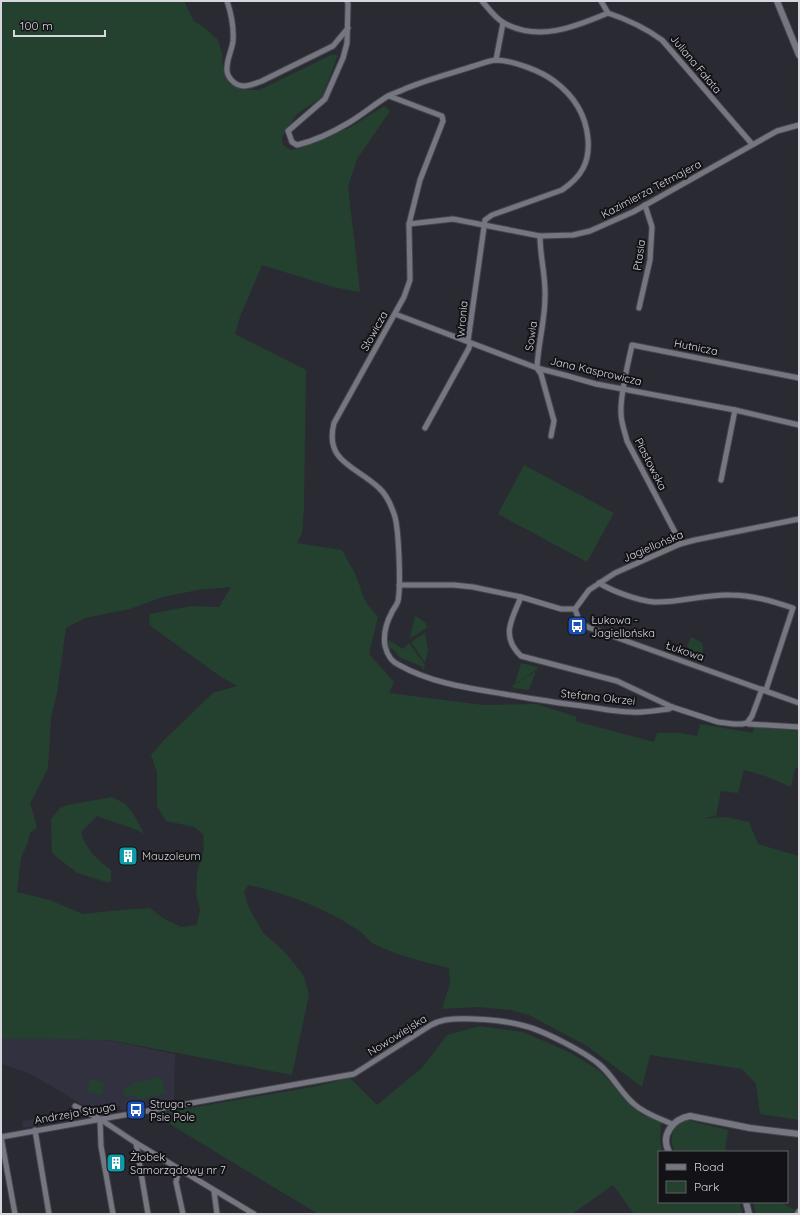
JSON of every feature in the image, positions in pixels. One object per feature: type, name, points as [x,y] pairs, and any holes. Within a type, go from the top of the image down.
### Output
[{"type":"street","points":[[227,1],[231,16],[233,40],[228,60],[227,73],[229,78],[235,83],[244,86],[262,81],[333,46],[348,28]]},
{"type":"street","points":[[347,1],[349,19],[348,37],[343,58],[324,99],[288,131],[292,142],[297,145],[307,142],[350,122],[388,96],[423,82],[496,60],[531,69],[551,79],[562,87],[576,104],[586,127],[588,149],[583,169],[578,177],[572,184],[562,190],[492,215],[486,218],[483,224]]},
{"type":"street","points":[[482,1],[503,22],[525,30],[539,32],[572,27],[608,13],[601,1]]},
{"type":"street","points":[[777,1],[799,55]]},
{"type":"street","name":"Juliana Fałata","points":[[608,13],[630,20],[647,29],[662,40],[752,144]]},
{"type":"street","points":[[496,60],[503,22]]},
{"type":"street","name":"Słowicza","points":[[388,96],[442,116],[443,121],[420,180],[409,224],[410,280],[404,297],[334,423],[332,438],[333,448],[338,455],[346,463],[381,489],[390,503],[397,521],[399,585]]},
{"type":"street","name":"Kazimierza Tetmajera","points":[[409,224],[453,219],[540,236],[573,235],[590,231],[612,222],[645,205],[777,131],[799,125]]},
{"type":"street","name":"Ptasia","points":[[639,308],[650,260],[652,227],[645,205]]},
{"type":"street","name":"Wronia","points":[[425,428],[469,348],[470,344],[468,341],[483,224]]},
{"type":"street","name":"Sowia","points":[[540,236],[545,297],[538,368],[554,421],[552,436]]},
{"type":"street","name":"Jana Kasprowicza","points":[[394,314],[538,368],[596,384],[624,388],[799,423]]},
{"type":"street","name":"Hutnicza","points":[[624,388],[632,345],[799,378]]},
{"type":"street","name":"Piastowska","points":[[624,388],[621,413],[627,441],[680,544]]},
{"type":"street","points":[[721,480],[735,410]]},
{"type":"street","name":"Jagiellońska","points":[[575,609],[589,590],[615,573],[680,544],[799,519]]},
{"type":"street","points":[[599,583],[625,594],[652,602],[717,595],[746,595],[776,602],[793,608],[764,690],[752,716],[747,722],[742,724],[718,722],[672,707]]},
{"type":"street","points":[[399,585],[454,585],[472,587],[521,597],[561,608],[575,609]]},
{"type":"street","name":"Stefana Okrzei","points":[[399,585],[398,603],[386,626],[385,646],[390,657],[398,665],[442,682],[472,689],[609,711],[634,712],[668,709],[672,707]]},
{"type":"street","name":"Stefana Okrzei","points":[[521,597],[508,631],[510,641],[521,656],[617,681],[672,707]]},
{"type":"street","name":"Łukowa","points":[[575,609],[580,623],[590,628],[799,703]]},
{"type":"street","points":[[747,722],[749,724],[799,727]]},
{"type":"street","name":"Nowowiejska","points":[[270,1089],[354,1074],[431,1025],[444,1020],[461,1019],[498,1021],[522,1025],[572,1048],[601,1065],[634,1104],[644,1112],[672,1124]]},
{"type":"street","name":"Andrzeja Struga","points":[[1,1137],[270,1089]]},
{"type":"street","points":[[75,1106],[100,1119],[136,1143],[254,1214]]},
{"type":"street","points":[[668,1151],[666,1140],[668,1131],[672,1124],[683,1117],[697,1117],[750,1128],[799,1134]]},
{"type":"street","points":[[100,1119],[101,1146],[113,1214]]},
{"type":"street","points":[[35,1130],[49,1214]]},
{"type":"street","points":[[1,1137],[15,1214]]},
{"type":"street","points":[[136,1143],[148,1214]]},
{"type":"street","points":[[179,1169],[176,1182],[183,1214]]},
{"type":"street","points":[[214,1191],[217,1214]]},
{"type":"street","points":[[746,1203],[749,1214]]},
{"type":"shaded area","points":[[1,1022],[117,1042],[175,1054],[174,1101],[121,1111],[120,1106],[95,1109],[88,1105],[86,1107],[36,1077],[1,1064]]},
{"type":"shaded area","points":[[73,1112],[75,1119],[23,1128],[22,1121]]},
{"type":"green space","points":[[1,1],[184,1],[194,21],[205,28],[218,40],[227,79],[244,90],[259,90],[331,55],[338,55],[322,97],[297,114],[282,137],[283,145],[291,150],[297,149],[351,127],[384,106],[390,111],[357,159],[348,187],[360,292],[333,287],[262,265],[240,317],[235,334],[306,370],[304,508],[302,533],[297,543],[342,550],[356,577],[365,600],[378,616],[369,654],[394,682],[389,693],[483,705],[536,704],[577,717],[575,721],[654,742],[657,733],[681,733],[697,736],[700,724],[753,733],[754,727],[799,731],[799,768],[795,768],[791,787],[765,776],[744,770],[738,793],[721,791],[716,816],[700,819],[726,817],[749,822],[758,844],[799,856],[799,1120],[760,1114],[756,1084],[742,1069],[650,1055],[642,1087],[587,1046],[529,1015],[511,1010],[477,1007],[442,1009],[450,983],[449,968],[385,949],[373,944],[360,932],[345,922],[319,908],[277,892],[248,885],[244,892],[248,906],[263,933],[285,952],[304,976],[309,995],[292,1075],[109,1040],[1,1038]],"holes":[[[231,587],[219,607],[191,606],[150,614],[149,623],[152,627],[221,677],[237,686],[213,693],[163,741],[151,755],[157,773],[157,806],[166,821],[194,827],[203,834],[204,849],[197,872],[196,894],[200,910],[197,925],[181,927],[163,918],[150,908],[83,914],[50,900],[17,892],[21,858],[30,833],[37,828],[30,804],[48,768],[51,718],[57,693],[66,628],[85,618],[130,609],[163,597],[198,590]]]},
{"type":"green space","points":[[524,465],[614,513],[587,562],[498,514]]},
{"type":"green space","points":[[415,616],[425,622],[427,627],[410,638]]},
{"type":"green space","points":[[425,633],[428,651],[425,663],[411,642]]},
{"type":"green space","points":[[691,637],[701,642],[703,646],[703,663],[691,658],[691,654],[687,646]]},
{"type":"green space","points":[[389,640],[403,649],[409,643],[425,665],[423,671],[423,667],[399,657],[393,649],[389,648],[387,641]]},
{"type":"green space","points":[[521,663],[538,667],[509,688],[515,683]]},
{"type":"green space","points":[[536,671],[529,690],[514,688],[512,686]]},
{"type":"green space","points":[[112,797],[124,803],[133,813],[144,834],[137,830],[97,816],[81,832],[89,849],[111,870],[111,882],[106,882],[77,873],[52,853],[51,819],[60,808],[68,805]]},
{"type":"green space","points":[[480,1026],[523,1032],[571,1053],[600,1071],[642,1115],[656,1119],[661,1123],[660,1139],[662,1151],[658,1151],[658,1203],[739,1203],[743,1214],[634,1214],[613,1185],[572,1214],[318,1214],[155,1114],[313,1087],[350,1078],[377,1105],[422,1068],[447,1035]]},
{"type":"green space","points":[[162,1077],[165,1094],[136,1100],[135,1095],[125,1097],[123,1087],[133,1086],[133,1083]]},
{"type":"green space","points":[[90,1079],[104,1082],[102,1095],[87,1092]]},
{"type":"green space","points":[[686,1120],[728,1130],[725,1151],[675,1151],[672,1135],[677,1125]]},
{"type":"green space","points":[[753,1203],[781,1203],[795,1210],[792,1214],[756,1214]]},
{"type":"place","name":"Łukowa - Jagiellońska","points":[[577,626]]},
{"type":"place","name":"Mauzoleum","points":[[128,856]]},
{"type":"place","name":"Struga - Psie Pole","points":[[136,1110]]},
{"type":"place","name":"Żłobek Samorządowy nr 7","points":[[116,1163]]}]
